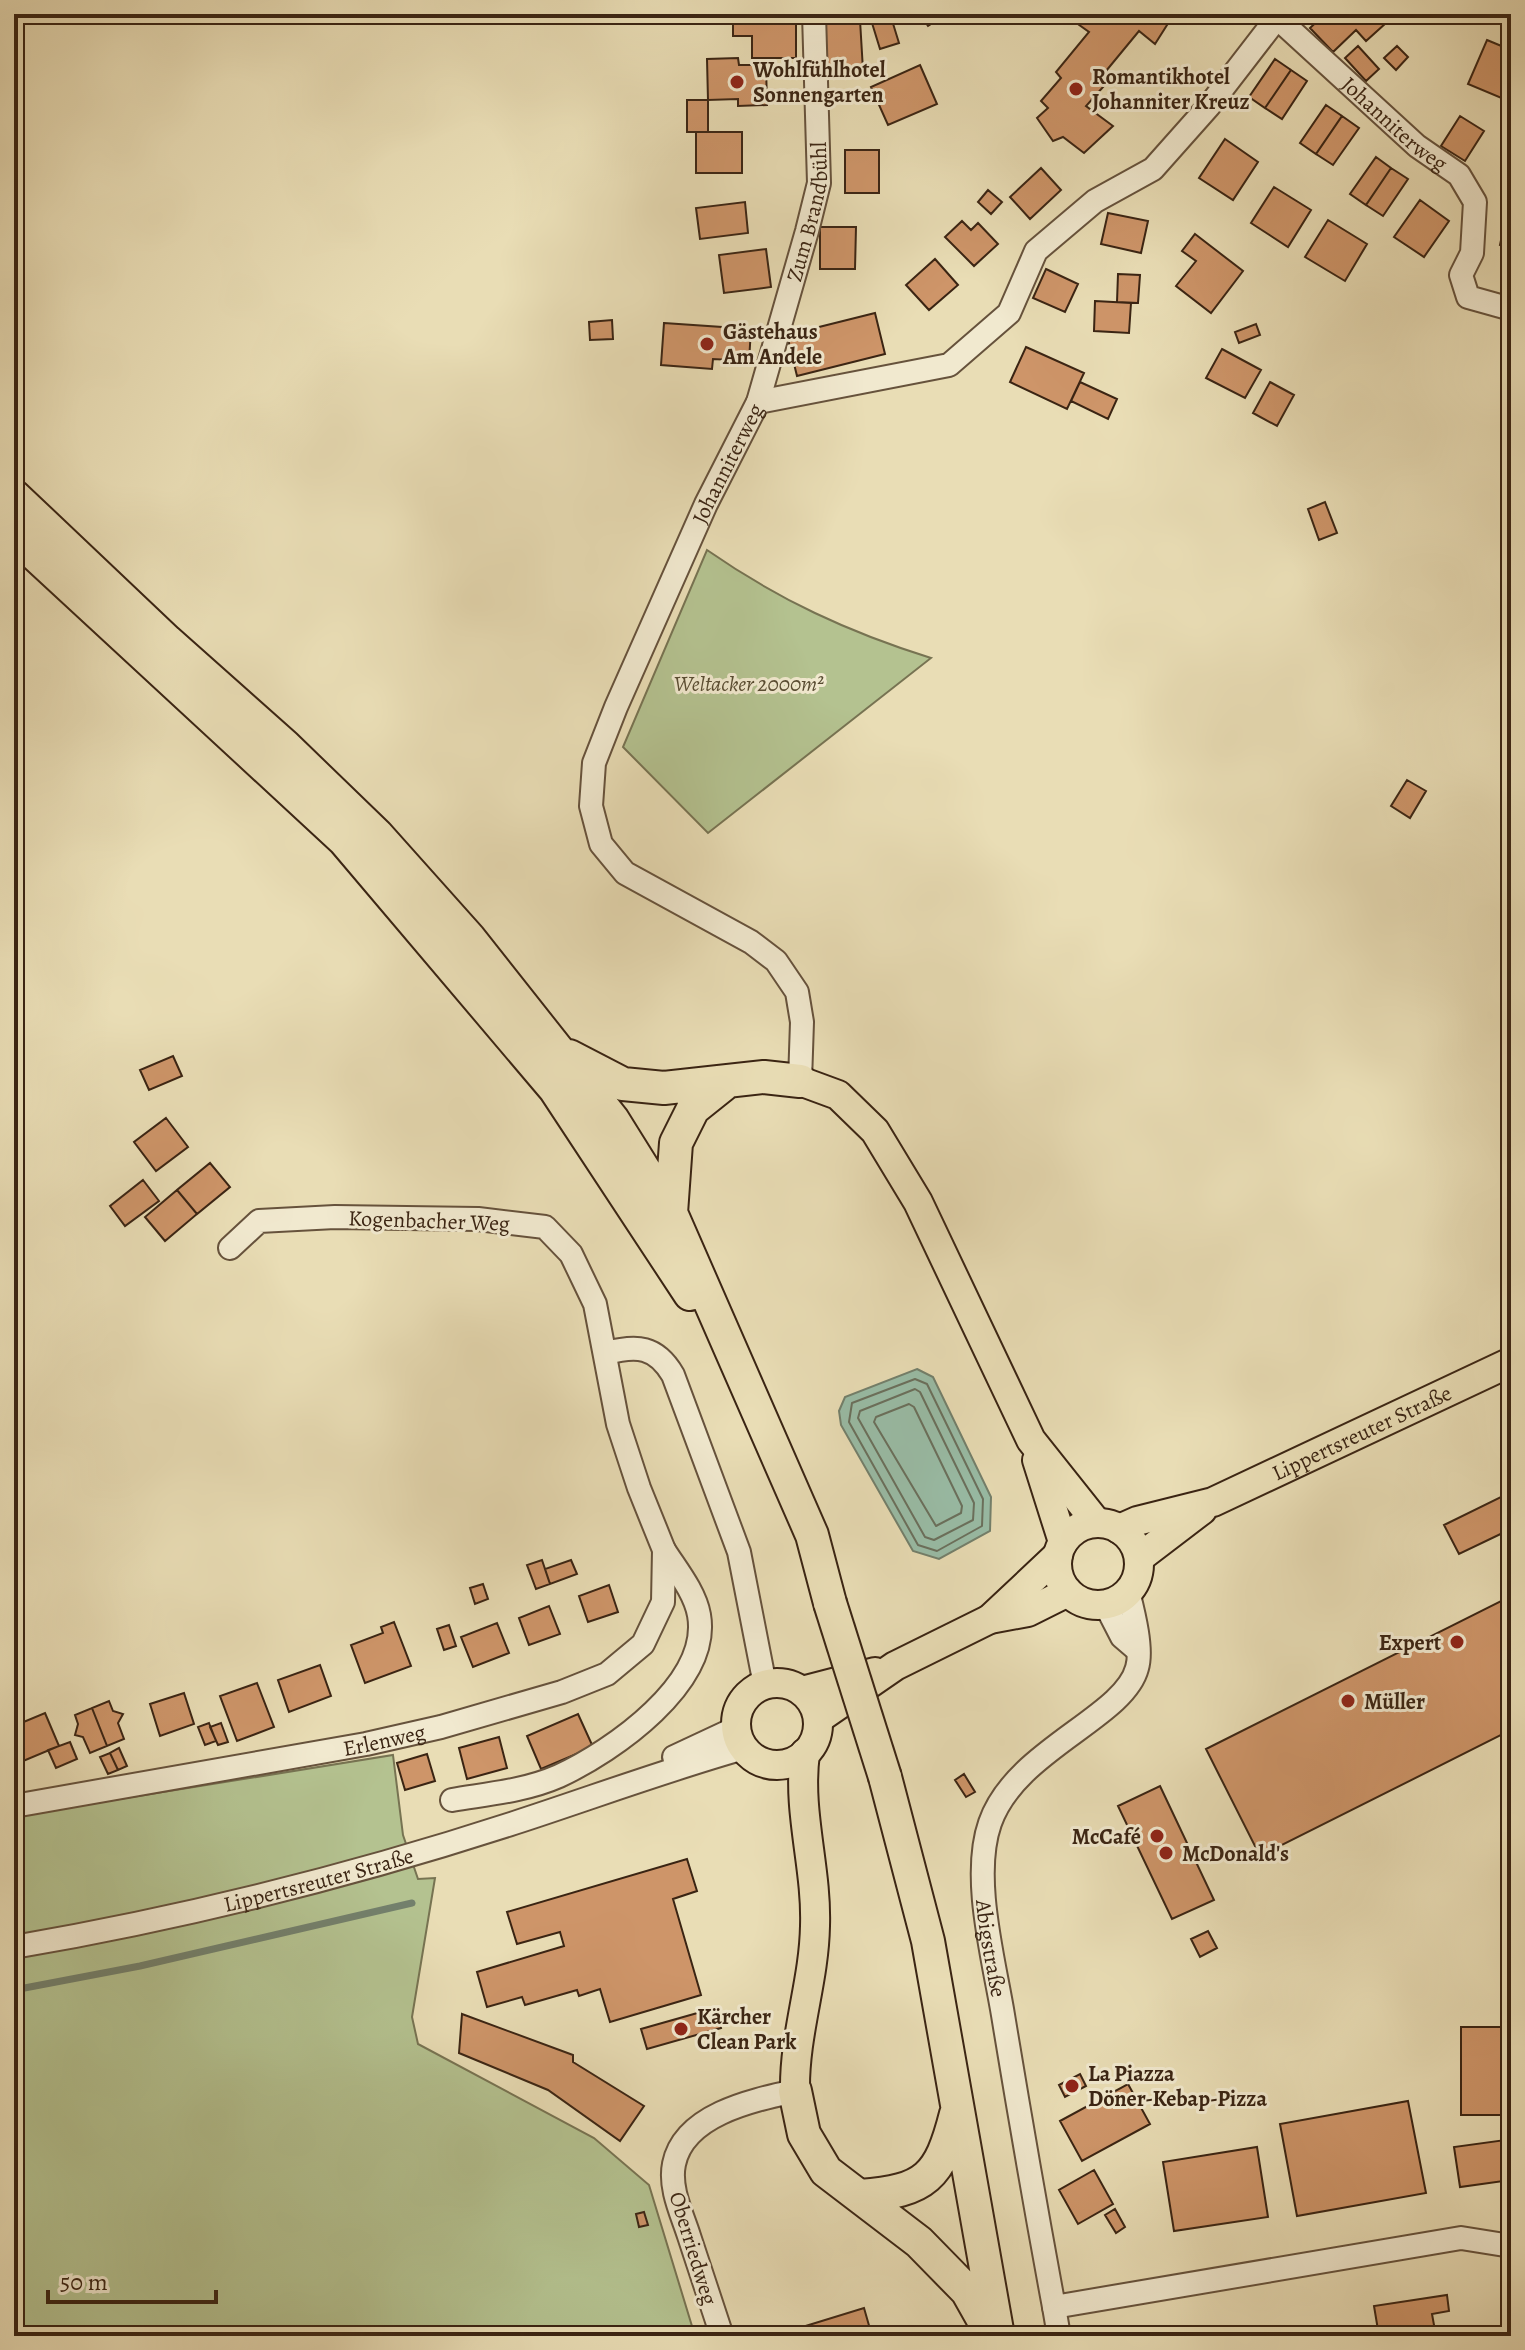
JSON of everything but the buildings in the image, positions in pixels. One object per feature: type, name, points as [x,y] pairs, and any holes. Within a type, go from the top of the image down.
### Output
[{"type":"highway","points":[[14,496],[377,835],[469,938],[563,1052],[613,1120],[671,1213],[812,1535],[830,1603],[885,1777],[928,1941],[995,2336]]},
{"type":"highway","points":[[14,535],[344,840],[555,1089],[731,1353]]},
{"type":"highway","points":[[563,1052],[623,1084],[664,1088],[764,1077],[800,1081]]},
{"type":"highway","points":[[671,1213],[676,1143],[693,1109],[728,1081]]},
{"type":"highway","points":[[795,2091],[804,2134],[826,2171],[919,2242],[967,2291],[995,2336]]},
{"type":"highway","points":[[860,2196],[893,2194],[931,2176],[946,2153],[958,2107]]},
{"type":"main road","points":[[800,1081],[838,1095],[875,1131],[894,1160],[1031,1440],[1060,1549],[1058,1575],[1068,1592],[1092,1604],[1117,1597],[1135,1581],[1139,1558],[1135,1546],[1108,1526],[1031,1440]]},
{"type":"main road","name":"Lippertsreuter Straße","points":[[1108,1526],[1213,1502],[1511,1362]]},
{"type":"main road","name":"Lippertsreuter Straße","points":[[1139,1558],[1213,1502]]},
{"type":"main road","points":[[990,1619],[1077,1528],[1108,1526]]},
{"type":"main road","points":[[818,1719],[895,1666],[990,1619],[1028,1612],[1068,1592]]},
{"type":"main road","points":[[802,1691],[895,1666]]},
{"type":"main road","points":[[765,1685],[790,1685],[802,1691],[811,1701],[818,1719],[816,1738],[805,1753],[795,1761],[771,1764],[752,1756],[740,1738],[737,1717],[746,1697],[765,1685]]},
{"type":"main road","points":[[795,2091],[795,2056],[815,1941],[816,1904],[803,1824],[805,1753]]},
{"type":"main road","points":[[771,1764],[784,1795],[803,1824]]},
{"type":"street","name":"Zum Brandbühl","points":[[758,402],[819,183],[814,14]]},
{"type":"street","name":"Johanniterweg","points":[[800,1081],[802,1022],[797,992],[776,961],[751,942],[625,873],[601,844],[591,806],[594,763],[616,707],[706,504],[758,402],[949,365],[1009,313],[1036,251],[1095,201],[1153,169],[1209,106],[1276,15],[1417,146],[1459,175],[1475,202],[1472,253],[1461,275],[1468,297],[1511,309]]},
{"type":"street","name":"Kogenbacher Weg","points":[[230,1248],[259,1221],[335,1217],[478,1219],[545,1227],[571,1254],[595,1304],[606,1353]]},
{"type":"street","points":[[606,1353],[623,1349],[644,1350],[662,1357],[673,1375],[739,1552],[765,1685]]},
{"type":"street","name":"Erlenweg","points":[[452,1800],[518,1789],[558,1776],[602,1751],[667,1699],[690,1667],[698,1648],[699,1614],[687,1586],[664,1550],[639,1488],[618,1424],[606,1353]]},
{"type":"street","name":"Erlenweg","points":[[14,1806],[366,1744],[441,1727],[562,1692],[607,1674],[643,1644],[663,1602],[664,1550]]},
{"type":"street","name":"Abigstraße","points":[[1059,2336],[999,1992],[983,1860],[989,1823],[1008,1786],[1045,1751],[1123,1692],[1137,1668],[1136,1649],[1122,1637],[1117,1597]]},
{"type":"street","name":"Lippertsreuter Straße","points":[[14,1947],[261,1895],[515,1822],[740,1738]]},
{"type":"street","name":"Oberriedweg","points":[[722,2336],[675,2193],[674,2163],[689,2136],[700,2126],[733,2108],[795,2091]]},
{"type":"street","points":[[1054,2307],[1461,2238],[1511,2246]]},
{"type":"green space","name":"Weltacker 2000m²","points":[[707,550],[815,613],[931,658],[708,833],[623,747]]},
{"type":"green space","points":[[393,1755],[403,1835],[418,1879],[435,1878],[412,2017],[418,2044],[594,2138],[649,2185],[695,2336],[14,2336],[14,1816]]},
{"type":"water","points":[[917,1369],[933,1377],[991,1497],[990,1531],[939,1559],[913,1551],[841,1425],[839,1411],[845,1397]]},
{"type":"waterway","points":[[14,1990],[140,1966],[412,1903]]},
{"type":"place","name":"Wohlfühlhotel Sonnengarten","points":[[737,82]]},
{"type":"place","name":"Romantikhotel Johanniter Kreuz","points":[[1076,89]]},
{"type":"place","name":"Gästehaus Am Andele","points":[[707,344]]},
{"type":"place","name":"Expert","points":[[1457,1642]]},
{"type":"place","name":"Müller","points":[[1348,1701]]},
{"type":"place","name":"McCafé","points":[[1157,1836]]},
{"type":"place","name":"McDonald's","points":[[1166,1853]]},
{"type":"place","name":"Kärcher Clean Park","points":[[681,2029]]},
{"type":"place","name":"La Piazza Döner-Kebap-Pizza","points":[[1072,2086]]}]
